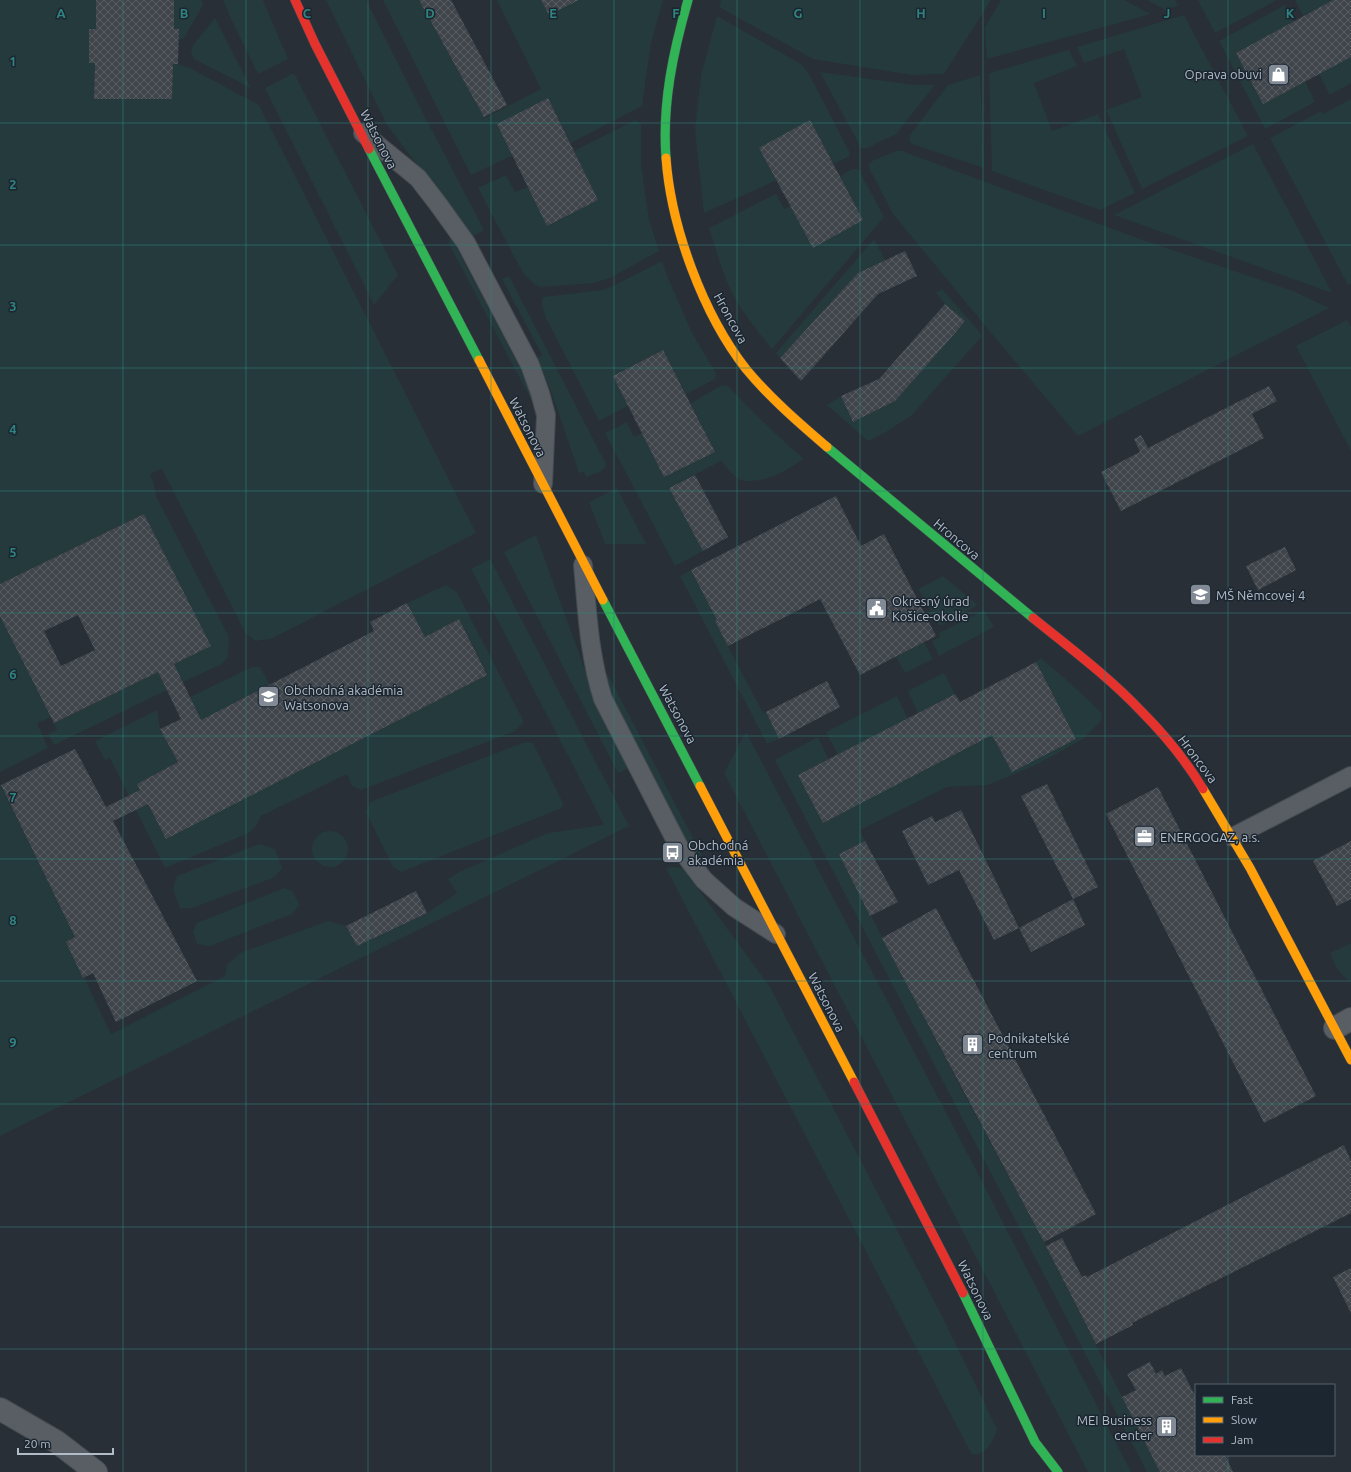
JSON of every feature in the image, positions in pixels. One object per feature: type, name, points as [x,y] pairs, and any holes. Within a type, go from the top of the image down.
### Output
[{"type":"street","name":"Watsonova","points":[[295,0],[315,44],[962,1290],[1035,1442],[1058,1472]]},
{"type":"street","name":"Hroncova","points":[[688,0],[680,27],[669,82],[665,142],[667,170],[675,211],[691,265],[709,309],[726,341],[744,366],[799,424],[1127,696],[1180,754],[1211,799],[1298,957],[1343,1024],[1351,1060]]},
{"type":"street","points":[[0,1409],[57,1442],[96,1472]]},
{"type":"street","name":"Watsonova","points":[[1035,1442],[1040,1464]]},
{"type":"lane","points":[[360,130],[418,178],[438,204],[466,243],[530,365],[546,415],[543,484]]},
{"type":"lane","points":[[583,562],[587,610],[595,671],[603,699],[676,840],[704,880],[734,907],[776,934]]},
{"type":"lane","points":[[1233,837],[1351,776]]},
{"type":"green space","points":[[0,0],[96,0],[96,29],[89,29],[89,63],[95,63],[94,99],[172,99],[173,64],[178,64],[190,68],[259,105],[476,533],[271,639],[255,641],[245,632],[162,469],[150,474],[156,496],[229,637],[228,657],[222,664],[183,682],[174,664],[211,646],[144,514],[0,584]]},
{"type":"green space","points":[[174,0],[202,0],[203,5],[184,38],[179,40],[179,30],[174,29]]},
{"type":"green space","points":[[223,0],[263,0],[288,59],[258,74]]},
{"type":"green space","points":[[326,0],[366,0],[484,230],[472,237],[387,125]]},
{"type":"green space","points":[[383,0],[419,0],[484,117],[481,120],[541,89],[497,0],[541,0],[549,15],[579,0],[663,0],[651,43],[642,106],[571,143],[548,98],[497,124],[513,155],[471,175]]},
{"type":"green space","points":[[721,0],[991,0],[944,74],[912,75],[813,59],[719,7]]},
{"type":"green space","points":[[1001,0],[1124,0],[1151,14],[987,59],[985,27]]},
{"type":"green space","points":[[1147,0],[1175,0],[1178,6],[1165,10]]},
{"type":"green space","points":[[1198,0],[1277,0],[1215,33]]},
{"type":"green space","points":[[1295,0],[1333,0],[1303,16]]},
{"type":"green space","points":[[1285,5],[1294,22],[1236,53],[1263,103],[1305,81],[1315,102],[1265,129],[1219,41]]},
{"type":"green space","points":[[1184,15],[1248,136],[1142,189],[1106,110],[1142,97],[1124,49],[1084,63],[1077,47]]},
{"type":"green space","points":[[717,16],[801,64],[808,72],[850,153],[849,156],[834,164],[810,121],[777,180],[704,213],[695,129],[701,75]]},
{"type":"green space","points":[[215,18],[251,88],[194,59],[191,52],[193,45]]},
{"type":"green space","points":[[1069,50],[1077,66],[1034,83],[1052,131],[1098,114],[1135,193],[1100,210],[992,171],[989,73]]},
{"type":"green space","points":[[1351,57],[1351,83],[1330,95],[1319,74]]},
{"type":"green space","points":[[820,72],[914,85],[935,85],[896,134],[867,148],[861,148]]},
{"type":"green space","points":[[294,73],[398,275],[374,305],[265,88]]},
{"type":"green space","points":[[980,75],[984,168],[912,144],[909,140],[910,135],[948,85]]},
{"type":"green space","points":[[1351,99],[1351,284],[1348,285],[1270,138],[1321,111],[1323,114]]},
{"type":"green space","points":[[636,120],[641,124],[641,165],[649,220],[659,251],[610,278],[594,283],[540,287],[535,285],[523,273],[478,188],[506,175],[515,192],[528,187],[548,226],[598,200],[574,151]]},
{"type":"green space","points":[[1253,144],[1326,281],[1332,293],[1114,215]]},
{"type":"green space","points":[[896,151],[902,151],[1140,239],[1293,291],[1329,308],[1078,436],[893,214],[869,168],[869,164],[872,161]]},
{"type":"green space","points":[[852,169],[859,170],[884,217],[772,349],[745,315],[732,293],[722,269],[709,228],[776,194],[784,209],[791,206],[814,247],[863,220],[840,176]]},
{"type":"green space","points":[[449,238],[453,241],[532,391],[535,407],[449,244]]},
{"type":"green space","points":[[874,239],[885,260],[858,273],[780,358],[776,353]]},
{"type":"green space","points":[[662,261],[692,333],[716,373],[715,379],[686,394],[663,350],[613,376],[628,406],[599,421],[546,318],[542,305],[543,297],[603,290]]},
{"type":"green space","points":[[509,276],[605,462],[606,466],[600,472],[586,477],[584,472],[579,473],[551,391],[537,358],[542,355],[502,279]]},
{"type":"green space","points":[[942,289],[982,336],[912,415],[886,432],[868,441],[827,405],[841,396],[853,422],[895,401],[964,321],[945,304],[936,293]]},
{"type":"green space","points":[[1347,320],[1351,327],[1351,451],[1296,346]]},
{"type":"green space","points":[[722,385],[728,386],[765,424],[804,459],[785,471],[758,481],[742,480],[738,478],[730,472],[721,461],[669,488],[703,551],[675,566],[605,433],[627,422],[634,437],[642,433],[664,477],[715,452],[691,403]]},
{"type":"green space","points":[[617,488],[646,544],[605,544],[589,502]]},
{"type":"green space","points":[[536,535],[588,678],[629,768],[618,773],[504,552]]},
{"type":"green space","points":[[490,559],[629,826],[0,1136],[0,784],[75,937],[67,942],[111,1034],[225,976],[227,965],[240,953],[328,921],[346,926],[357,946],[427,913],[457,893],[448,879],[459,872],[548,833],[604,825],[471,569]]},
{"type":"green space","points":[[691,570],[717,620],[715,621],[763,713],[766,712],[779,739],[767,744],[680,576]]},
{"type":"green space","points":[[943,576],[978,605],[942,625],[939,625],[918,589]]},
{"type":"green space","points":[[446,585],[457,592],[524,722],[515,731],[361,790],[352,786],[347,774],[261,816],[257,825],[249,833],[165,868],[110,758],[105,760],[95,741],[157,710],[160,729],[178,762],[137,784],[166,839],[487,675],[459,619],[425,637],[407,603]]},
{"type":"green space","points":[[984,610],[994,627],[939,656],[932,641],[940,637],[939,633]]},
{"type":"green space","points":[[0,616],[51,717],[37,723],[48,748],[0,772]]},
{"type":"green space","points":[[924,642],[933,659],[905,673],[896,657]]},
{"type":"green space","points":[[1041,658],[1102,713],[1101,721],[1083,739],[1036,765],[988,785],[947,787],[860,830],[865,841],[839,854],[962,1090],[1045,1244],[1160,1472],[1147,1472],[775,760],[818,737],[829,760],[902,782],[992,735],[1012,772],[1076,739],[1036,662]]},
{"type":"green space","points":[[252,667],[260,667],[270,685],[201,720],[188,698]]},
{"type":"green space","points":[[158,672],[167,690],[54,745],[48,734],[57,730],[54,723]]},
{"type":"green space","points":[[607,673],[704,859],[703,864],[690,849],[607,691]]},
{"type":"green space","points":[[944,673],[955,694],[918,713],[908,691]]},
{"type":"green space","points":[[897,696],[908,719],[838,755],[826,732]]},
{"type":"green space","points":[[746,732],[972,1162],[1131,1472],[1088,1472],[725,775],[725,771]]},
{"type":"green space","points":[[525,742],[533,743],[563,803],[562,808],[401,872],[393,867],[366,812],[370,802]]},
{"type":"green space","points":[[334,831],[343,836],[347,842],[347,856],[343,862],[334,867],[326,867],[317,862],[313,856],[312,845],[317,836],[323,832]]},
{"type":"green space","points":[[259,844],[275,849],[282,868],[275,877],[192,908],[180,908],[173,889],[177,876]]},
{"type":"green space","points":[[666,868],[683,868],[770,987],[943,1318],[997,1429],[990,1444],[981,1453],[971,1453]]},
{"type":"green space","points":[[284,888],[292,891],[300,905],[292,914],[210,946],[197,944],[193,931],[197,923]]},
{"type":"green space","points":[[1351,943],[1351,981],[1340,973],[1330,953]]},
{"type":"building","points":[[96,0],[174,0],[174,29],[179,29],[178,64],[173,64],[172,99],[94,99],[95,63],[89,63],[89,29],[96,29]]},
{"type":"building","points":[[419,0],[451,0],[507,105],[484,117]]},
{"type":"building","points":[[541,0],[579,0],[549,15]]},
{"type":"building","points":[[1333,0],[1351,0],[1351,57],[1263,104],[1236,53]]},
{"type":"building","points":[[548,98],[598,200],[547,226],[497,124]]},
{"type":"building","points":[[810,120],[863,220],[813,248],[759,148]]},
{"type":"building","points":[[905,251],[917,276],[878,294],[801,381],[780,358],[858,273]]},
{"type":"building","points":[[945,304],[965,321],[895,401],[853,422],[841,396],[879,379]]},
{"type":"building","points":[[663,350],[715,452],[664,477],[613,376]]},
{"type":"building","points":[[1269,386],[1277,401],[1252,414],[1264,438],[1121,511],[1101,472],[1140,452],[1134,439],[1141,435],[1148,448]]},
{"type":"building","points":[[695,475],[728,537],[703,551],[669,488]]},
{"type":"building","points":[[836,496],[861,546],[884,534],[936,636],[860,675],[820,599],[728,646],[715,621],[717,620],[691,570]]},
{"type":"building","points":[[144,514],[211,646],[174,664],[201,720],[374,631],[370,622],[407,603],[425,637],[459,619],[487,675],[166,839],[148,804],[113,821],[197,981],[116,1022],[93,973],[83,978],[66,942],[75,937],[1,785],[75,749],[106,807],[140,790],[137,784],[178,762],[160,729],[181,719],[158,672],[54,723],[0,616],[0,584]],"holes":[[[78,615],[95,650],[61,666],[44,631]]]},
{"type":"building","points":[[1285,547],[1296,570],[1258,590],[1246,566]]},
{"type":"building","points":[[1036,662],[1076,739],[1012,772],[992,735],[823,823],[798,775],[955,694],[960,702]]},
{"type":"building","points":[[827,681],[840,707],[779,739],[766,712]]},
{"type":"building","points":[[1047,784],[1098,887],[1073,899],[1021,796]]},
{"type":"building","points":[[1158,787],[1316,1096],[1264,1123],[1106,814]]},
{"type":"building","points":[[961,810],[1019,928],[994,940],[959,870],[928,885],[902,831],[932,816],[935,822]]},
{"type":"building","points":[[865,841],[898,902],[870,916],[839,854]]},
{"type":"building","points":[[1351,841],[1351,899],[1337,906],[1313,861]]},
{"type":"building","points":[[416,891],[427,913],[357,946],[346,926]]},
{"type":"building","points":[[1073,899],[1085,925],[1031,952],[1019,928]]},
{"type":"building","name":"Podnikateľské centrum","points":[[936,908],[1096,1214],[1044,1242],[882,938]]},
{"type":"building","points":[[1344,1145],[1351,1161],[1351,1213],[1132,1323],[1133,1325],[1096,1344],[1046,1246],[1062,1238],[1082,1277],[1086,1275],[1087,1277]]},
{"type":"building","points":[[1351,1268],[1351,1313],[1333,1277]]},
{"type":"building","name":"MEI Business center","points":[[1150,1362],[1156,1374],[1162,1370],[1165,1376],[1181,1368],[1195,1396],[1195,1456],[1225,1456],[1233,1472],[1160,1472],[1122,1397],[1136,1390],[1127,1374]]},
{"type":"traffic: fast","points":[[666,158],[665,138],[667,98],[673,59],[688,0]]},
{"type":"traffic: fast","points":[[369,149],[479,360]]},
{"type":"traffic: fast","points":[[827,447],[1033,618]]},
{"type":"traffic: fast","points":[[603,600],[700,786]]},
{"type":"traffic: fast","points":[[963,1293],[1035,1442],[1058,1472]]},
{"type":"traffic: slow","points":[[666,158],[669,185],[682,241],[703,296],[716,323],[730,347],[764,390],[827,447]]},
{"type":"traffic: slow","points":[[479,360],[603,600]]},
{"type":"traffic: slow","points":[[700,786],[854,1082]]},
{"type":"traffic: slow","points":[[1203,789],[1250,868],[1351,1060]]},
{"type":"traffic: jam","points":[[295,0],[315,44],[369,149]]},
{"type":"traffic: jam","points":[[1033,618],[1089,663],[1129,699],[1175,749],[1190,768],[1203,789]]},
{"type":"traffic: jam","points":[[854,1082],[963,1293]]},
{"type":"place","name":"Oprava obuvi","points":[[1278,74]]},
{"type":"place","name":"MŠ Němcovej 4","points":[[1200,595]]},
{"type":"place","name":"Okresný úrad Košice-okolie","points":[[876,608]]},
{"type":"place","name":"Obchodná akadémia Watsonova","points":[[269,697]]},
{"type":"place","name":"ENERGOGAZ, a.s.","points":[[1145,837]]},
{"type":"place","name":"Obchodná akadémia","points":[[672,852]]},
{"type":"place","name":"Podnikateľské centrum","points":[[973,1045]]},
{"type":"place","name":"MEI Business center","points":[[1167,1427]]}]
